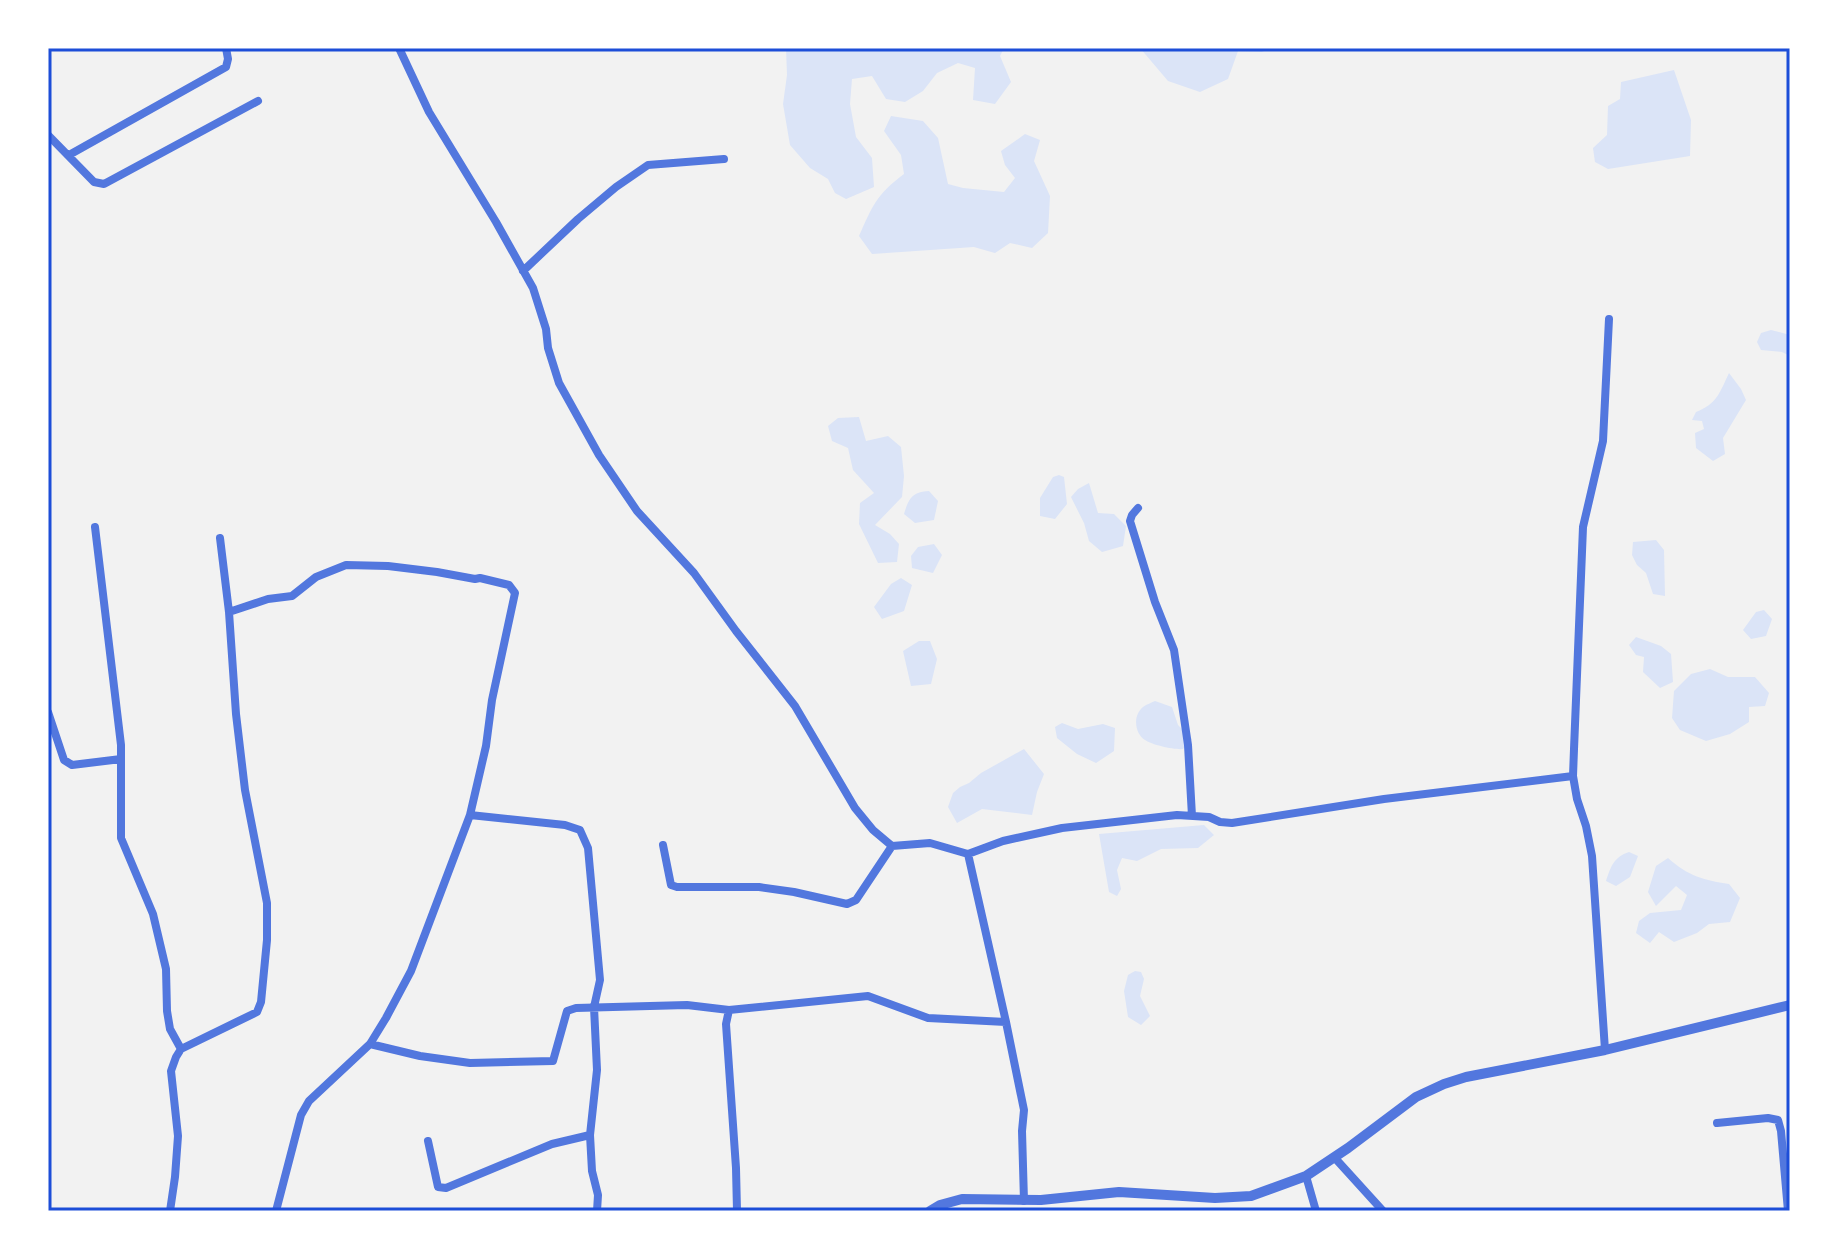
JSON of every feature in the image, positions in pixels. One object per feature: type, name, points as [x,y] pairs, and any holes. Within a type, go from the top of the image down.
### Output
[{"type":"street","points":[[69,155],[226,67],[226,48]]},
{"type":"street","points":[[399,48],[429,112],[533,288],[559,383],[599,455],[637,511],[694,573],[795,706],[855,808],[886,843],[892,846],[930,843],[968,854],[1003,841],[1062,828],[1177,815],[1209,817],[1232,823],[1384,799],[1573,776]]},
{"type":"street","points":[[48,135],[94,182],[104,184],[258,101]]},
{"type":"street","points":[[523,271],[578,219],[648,165],[724,159]]},
{"type":"street","points":[[1605,1050],[1592,856],[1573,776],[1583,527],[1603,441],[1609,319]]},
{"type":"street","points":[[1138,508],[1130,521],[1155,602],[1174,650],[1188,745],[1192,816]]},
{"type":"street","points":[[95,527],[121,745],[121,838],[153,914],[166,969],[170,1029],[181,1049]]},
{"type":"street","points":[[170,1211],[178,1136],[171,1071],[176,1057],[181,1049],[254,1015],[261,1002],[267,940],[267,903],[245,790],[236,714],[220,538]]},
{"type":"street","points":[[229,612],[268,599],[292,596],[316,577],[346,565],[388,566],[480,578],[509,585],[515,595],[470,815],[411,971],[370,1044],[309,1101],[301,1115],[276,1211]]},
{"type":"street","points":[[48,712],[64,760],[72,765],[121,759]]},
{"type":"street","points":[[470,815],[565,825],[580,830],[588,848],[600,964],[594,1007],[597,1070],[590,1135],[592,1171],[598,1195],[597,1211]]},
{"type":"street","points":[[663,845],[671,885],[677,887],[759,887],[847,904],[856,900],[892,846]]},
{"type":"street","points":[[968,854],[1024,1110],[1024,1201]]},
{"type":"street","points":[[370,1044],[420,1056],[470,1063],[553,1061],[567,1011],[576,1008],[687,1005],[729,1010],[868,996],[928,1018],[1006,1022]]},
{"type":"street","points":[[930,1211],[962,1199],[1024,1201],[1042,1206],[1119,1192],[1215,1198],[1251,1196],[1306,1176],[1416,1097],[1444,1084],[1605,1050],[1790,1005]]},
{"type":"street","points":[[729,1010],[726,1024],[737,1211]]},
{"type":"street","points":[[1717,1123],[1768,1118],[1778,1120],[1788,1211]]},
{"type":"street","points":[[428,1141],[438,1187],[446,1188],[552,1144],[590,1135]]},
{"type":"street","points":[[1334,1157],[1383,1211]]},
{"type":"street","points":[[1306,1176],[1316,1211]]},
{"type":"shaded area","points":[[786,48],[1004,48],[1000,56],[1011,82],[995,104],[973,100],[975,68],[958,63],[937,73],[923,91],[905,102],[886,99],[872,76],[852,79],[850,104],[856,137],[872,158],[874,187],[846,199],[835,193],[828,179],[810,168],[790,145],[783,104],[787,75]]},
{"type":"shaded area","points":[[1140,48],[1270,48],[1262,52],[1238,51],[1228,79],[1200,92],[1168,81]]},
{"type":"shaded area","points":[[1674,70],[1691,120],[1690,156],[1608,169],[1595,162],[1593,148],[1607,135],[1608,106],[1620,99],[1621,82]]},
{"type":"shaded area","points":[[891,116],[923,121],[938,138],[948,184],[963,188],[1004,192],[1015,178],[1005,165],[1001,151],[1025,134],[1040,140],[1034,161],[1050,196],[1048,233],[1032,248],[1010,243],[995,253],[974,247],[872,254],[859,236],[876,201],[904,174],[901,155],[884,131]]},
{"type":"shaded area","points":[[1771,330],[1790,335],[1790,356],[1761,350],[1757,342],[1761,333]]},
{"type":"shaded area","points":[[1729,373],[1746,400],[1723,438],[1725,454],[1713,461],[1696,448],[1695,433],[1704,429],[1702,421],[1692,420],[1696,412],[1717,397]]},
{"type":"shaded area","points":[[859,417],[866,441],[888,436],[901,447],[904,476],[902,497],[875,525],[899,544],[897,562],[878,563],[859,524],[860,503],[874,493],[853,470],[848,448],[832,441],[828,426],[838,418]]},
{"type":"shaded area","points":[[1053,477],[1064,477],[1067,504],[1055,519],[1040,516],[1040,498]]},
{"type":"shaded area","points":[[1089,483],[1098,513],[1114,514],[1126,526],[1123,546],[1102,552],[1089,541],[1071,497]]},
{"type":"shaded area","points":[[929,491],[938,501],[934,520],[915,523],[904,514],[908,504],[915,494]]},
{"type":"shaded area","points":[[1656,540],[1664,550],[1665,596],[1653,594],[1646,573],[1632,555],[1633,542]]},
{"type":"shaded area","points":[[934,544],[942,555],[933,573],[912,568],[911,556],[918,547]]},
{"type":"shaded area","points":[[901,578],[912,585],[904,611],[882,619],[874,607],[891,584]]},
{"type":"shaded area","points":[[1764,610],[1772,619],[1766,636],[1751,639],[1743,630],[1756,612]]},
{"type":"shaded area","points":[[1636,637],[1661,646],[1671,654],[1673,682],[1660,688],[1643,672],[1644,657],[1636,655],[1629,645]]},
{"type":"shaded area","points":[[919,641],[930,641],[937,659],[931,684],[911,686],[903,651]]},
{"type":"shaded area","points":[[1710,669],[1728,677],[1755,677],[1769,693],[1765,706],[1749,707],[1749,722],[1730,734],[1706,741],[1680,730],[1672,718],[1674,691],[1691,674]]},
{"type":"shaded area","points":[[1155,701],[1172,707],[1178,725],[1192,739],[1183,749],[1153,744],[1141,737],[1136,724],[1138,715],[1143,707]]},
{"type":"shaded area","points":[[1062,723],[1078,729],[1103,724],[1115,728],[1114,751],[1096,763],[1077,754],[1057,738],[1055,727]]},
{"type":"shaded area","points":[[1024,749],[1044,774],[1032,815],[982,809],[957,823],[948,807],[953,793]]},
{"type":"shaded area","points":[[1204,825],[1214,835],[1198,848],[1161,849],[1137,861],[1122,858],[1117,870],[1121,889],[1117,896],[1109,892],[1099,834]]},
{"type":"shaded area","points":[[1629,852],[1638,856],[1630,877],[1616,886],[1606,881],[1614,863]]},
{"type":"shaded area","points":[[1668,858],[1696,876],[1729,884],[1740,898],[1730,922],[1709,924],[1697,933],[1674,942],[1659,932],[1650,943],[1636,933],[1639,921],[1650,913],[1681,910],[1687,895],[1676,886],[1656,906],[1648,892],[1656,866]]},
{"type":"shaded area","points":[[1141,972],[1144,979],[1140,996],[1150,1016],[1141,1025],[1128,1017],[1124,991],[1128,975]]}]
